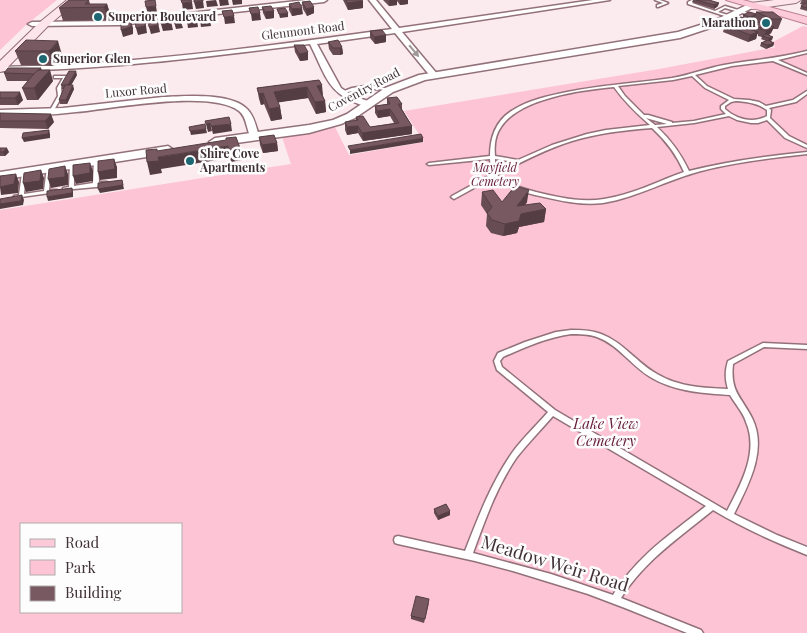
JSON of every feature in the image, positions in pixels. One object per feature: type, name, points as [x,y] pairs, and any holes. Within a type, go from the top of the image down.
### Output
[{"type":"main road","points":[[0,69],[38,24],[62,0]]},
{"type":"main road","points":[[0,55],[38,24],[73,0]]},
{"type":"main road","name":"Coventry Road","points":[[740,11],[796,0]]},
{"type":"main road","points":[[740,11],[772,12],[807,21]]},
{"type":"street","points":[[38,24],[119,23],[324,0]]},
{"type":"street","points":[[372,0],[434,75]]},
{"type":"street","name":"Glenmont Road","points":[[0,69],[110,66],[312,42],[607,0]]},
{"type":"street","name":"Coventry Road","points":[[201,145],[326,125],[351,116],[389,90],[410,81],[434,75],[666,38],[692,32],[740,11]]},
{"type":"street","points":[[312,42],[341,93],[368,104]]},
{"type":"street","name":"Luxor Road","points":[[0,113],[51,112],[152,101],[216,101],[229,103],[244,110],[254,136]]},
{"type":"street","points":[[0,176],[182,148]]},
{"type":"lane","points":[[657,0],[666,3],[658,6]]},
{"type":"lane","points":[[694,0],[688,3],[714,12],[740,11]]},
{"type":"lane","points":[[715,2],[740,11],[750,23]]},
{"type":"lane","points":[[714,12],[740,11]]},
{"type":"lane","points":[[807,52],[776,60],[718,67],[693,75],[615,85],[551,97],[520,108],[500,124],[494,137],[492,157],[494,175],[501,181],[520,189],[550,197],[602,201],[627,195],[687,173],[739,162],[807,153]]},
{"type":"lane","points":[[776,60],[807,74]]},
{"type":"lane","points":[[454,197],[519,160],[553,145],[588,135],[681,124],[729,115],[753,122],[768,118],[771,114],[766,107],[752,101],[733,100],[706,87],[693,75]]},
{"type":"lane","points":[[51,112],[60,96],[59,88],[66,77],[55,77]]},
{"type":"lane","points":[[615,85],[624,100],[670,141],[682,158],[687,173]]},
{"type":"lane","points":[[341,93],[358,88],[373,87],[389,90]]},
{"type":"lane","points":[[766,107],[794,101],[807,92]]},
{"type":"lane","points":[[729,115],[723,109],[723,106],[733,100]]},
{"type":"lane","points":[[639,113],[664,122],[681,124]]},
{"type":"lane","points":[[768,118],[787,137],[807,147]]},
{"type":"lane","points":[[430,164],[492,157],[510,162],[519,160]]},
{"type":"lane","points":[[96,161],[96,185]]},
{"type":"lane","points":[[71,188],[72,164]]},
{"type":"lane","points":[[46,192],[48,168]]},
{"type":"lane","points":[[21,196],[24,172]]},
{"type":"lane","points":[[13,198],[110,182]]},
{"type":"lane","points":[[732,392],[705,391],[675,385],[654,376],[613,342],[595,332],[570,331],[520,346],[500,355],[497,362],[499,368],[552,412],[711,507],[774,538],[807,551]]},
{"type":"lane","points":[[730,516],[749,474],[753,451],[753,430],[732,392],[727,377],[730,362],[762,345],[807,347]]},
{"type":"lane","points":[[468,554],[500,479],[515,455],[552,412]]},
{"type":"lane","points":[[616,598],[624,583],[646,561],[711,507]]},
{"type":"lane","name":"Meadow Weir Road","points":[[398,540],[468,554],[616,598],[698,633]]},
{"type":"green space","points":[[0,0],[57,0],[26,25],[0,50]]},
{"type":"green space","name":"Lake View Cemetery","points":[[803,26],[807,27],[807,633],[0,633],[0,210],[291,164],[282,137],[335,127],[349,155],[424,142],[404,111],[659,69],[776,47],[769,44]]},
{"type":"building","points":[[69,0],[89,0],[85,4],[107,4],[104,7],[59,8]]},
{"type":"building","points":[[155,0],[156,6],[146,7],[145,1]]},
{"type":"building","points":[[181,0],[191,0],[192,2],[182,3]]},
{"type":"building","points":[[346,0],[361,0],[363,1],[347,3]]},
{"type":"building","points":[[696,0],[709,0],[719,3],[714,5]]},
{"type":"building","points":[[310,1],[314,7],[306,9],[302,2]]},
{"type":"building","points":[[299,2],[302,8],[292,9],[289,4]]},
{"type":"building","points":[[806,3],[807,8],[801,6]]},
{"type":"building","points":[[271,6],[274,11],[265,12],[262,7]]},
{"type":"building","points":[[258,7],[260,13],[251,14],[249,8]]},
{"type":"building","points":[[285,8],[288,13],[279,14],[277,9]]},
{"type":"building","points":[[232,10],[234,16],[224,17],[222,11]]},
{"type":"building","points":[[749,12],[756,14],[750,17],[743,15]]},
{"type":"building","points":[[756,12],[773,12],[782,19],[772,19]]},
{"type":"building","points":[[208,13],[210,19],[200,20],[198,14]]},
{"type":"building","points":[[195,14],[197,20],[187,21],[186,15]]},
{"type":"building","points":[[173,16],[180,16],[181,22],[174,22]]},
{"type":"building","points":[[170,17],[171,23],[161,24],[161,18]]},
{"type":"building","points":[[741,17],[774,27],[766,31],[760,29],[762,28],[734,20]]},
{"type":"building","points":[[157,18],[158,25],[149,27],[148,19]]},
{"type":"building","points":[[145,19],[145,26],[136,28],[135,20]]},
{"type":"building","points":[[121,21],[131,21],[131,27],[121,30]]},
{"type":"building","points":[[732,23],[758,32],[750,35],[725,25]]},
{"type":"building","points":[[382,30],[386,35],[374,37],[370,31]]},
{"type":"building","points":[[766,34],[773,37],[762,36]]},
{"type":"building","points":[[26,40],[58,41],[49,51],[15,51]]},
{"type":"building","points":[[338,40],[342,47],[340,48],[333,48],[328,42]]},
{"type":"building","points":[[768,40],[774,43],[768,45],[761,43]]},
{"type":"building","points":[[294,45],[304,45],[308,52],[299,54]]},
{"type":"building","points":[[8,68],[41,68],[34,74],[4,73]]},
{"type":"building","points":[[38,70],[50,70],[34,88],[22,88],[32,76]]},
{"type":"building","points":[[69,71],[76,71],[68,85],[61,85]]},
{"type":"building","points":[[319,80],[322,85],[317,86],[325,101],[315,102],[307,87],[274,92],[280,107],[269,109],[263,93],[259,94],[257,88]]},
{"type":"building","points":[[65,85],[73,85],[66,100],[59,100]]},
{"type":"building","points":[[0,92],[20,92],[15,98],[0,98]]},
{"type":"building","points":[[397,97],[402,104],[398,104],[412,126],[362,133],[358,126],[347,127],[345,122],[358,120],[356,117],[363,116],[370,127],[399,123],[390,109],[377,111],[375,106],[390,104],[387,98]]},
{"type":"building","points":[[0,113],[51,114],[45,121],[0,121]]},
{"type":"building","points":[[229,117],[231,124],[211,126],[210,123],[206,124],[205,121]]},
{"type":"building","points":[[205,124],[206,129],[190,131],[189,127]]},
{"type":"building","points":[[49,130],[48,134],[22,138],[23,133]]},
{"type":"building","points":[[421,134],[423,138],[350,150],[348,146]]},
{"type":"building","points":[[274,135],[277,143],[262,145],[259,137]]},
{"type":"building","points":[[236,137],[240,148],[229,150],[228,146],[158,157],[159,161],[147,162],[146,150],[157,149],[157,151]]},
{"type":"building","points":[[0,148],[7,148],[0,152]]},
{"type":"building","points":[[114,159],[115,169],[98,172],[98,161]]},
{"type":"building","points":[[90,163],[90,173],[73,176],[73,165]]},
{"type":"building","points":[[65,166],[65,177],[48,179],[49,169]]},
{"type":"building","points":[[41,170],[40,181],[23,183],[24,173]]},
{"type":"building","points":[[16,174],[14,184],[0,187],[0,176]]},
{"type":"building","points":[[122,180],[123,185],[98,189],[98,183]]},
{"type":"building","points":[[515,186],[529,190],[517,206],[540,203],[546,209],[521,214],[519,221],[505,224],[492,220],[487,213],[492,207],[482,192],[493,190],[502,202]]},
{"type":"building","points":[[72,188],[72,193],[47,197],[47,191]]},
{"type":"building","points":[[22,195],[21,201],[0,204],[0,199]]},
{"type":"building","points":[[446,504],[450,511],[438,516],[434,509]]},
{"type":"building","points":[[416,596],[429,599],[425,619],[411,616]]},
{"type":"place","name":"Superior Boulevard","points":[[98,17]]},
{"type":"place","name":"Marathon","points":[[766,23]]},
{"type":"place","name":"Superior Glen","points":[[43,59]]},
{"type":"place","name":"Shire Cove Apartments","points":[[190,161]]},
{"type":"park label","name":"Mayfield Cemetery","points":[[495,175]]}]
